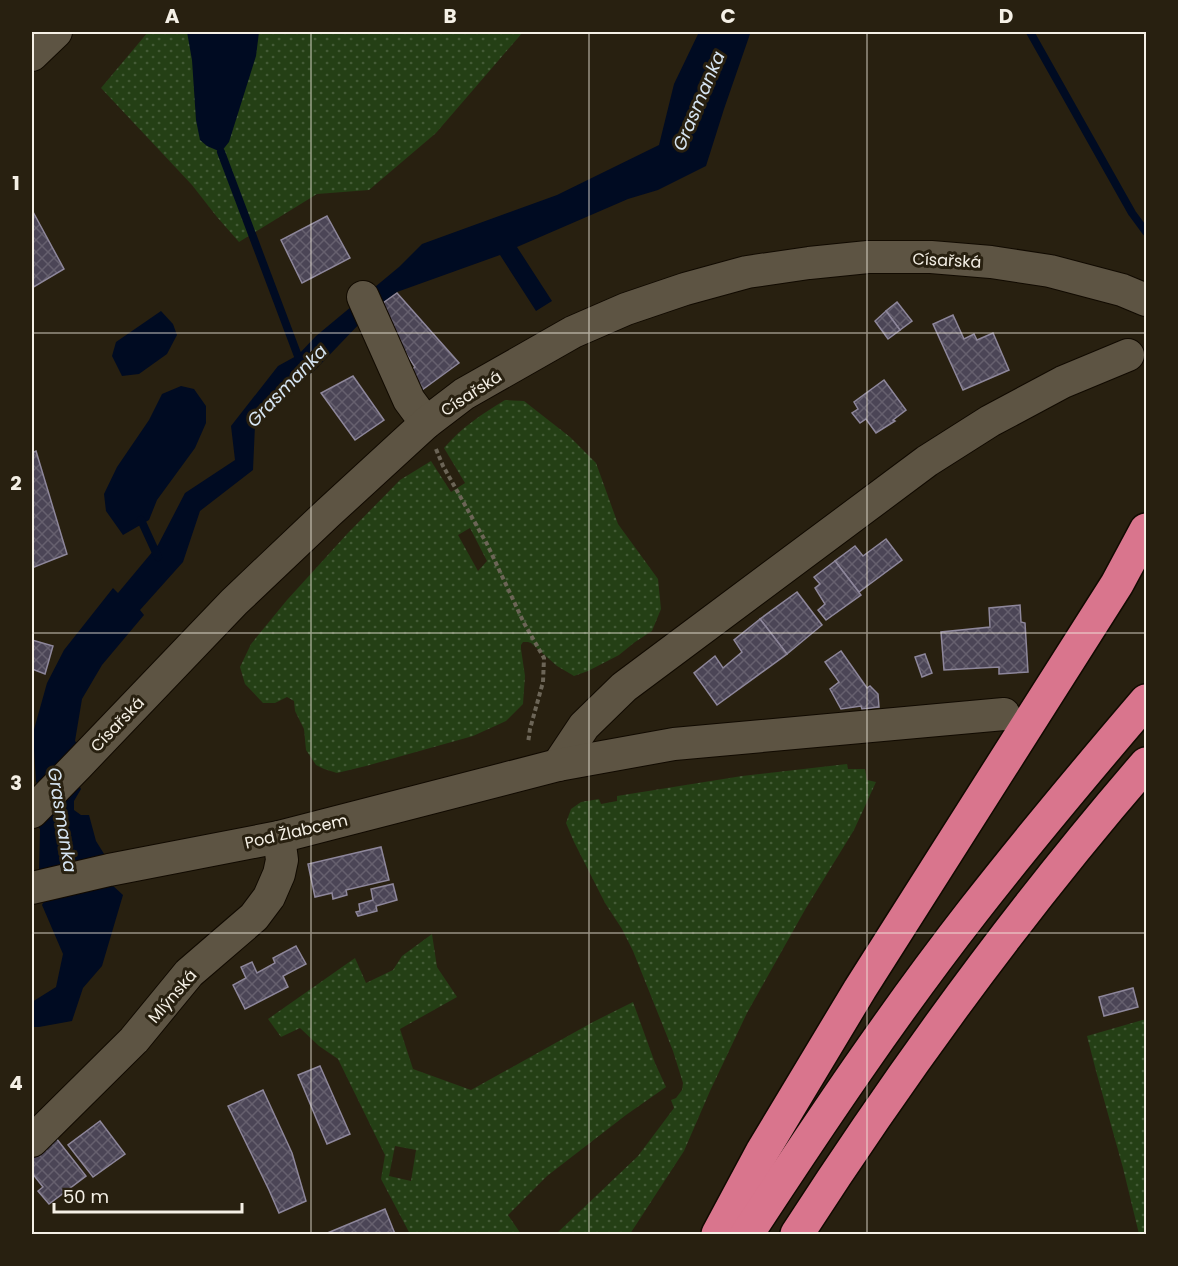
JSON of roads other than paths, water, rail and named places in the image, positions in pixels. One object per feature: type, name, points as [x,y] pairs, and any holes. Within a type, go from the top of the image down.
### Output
[{"type":"highway","points":[[718,1234],[762,1152],[860,989],[1111,594],[1146,530]]},
{"type":"highway","points":[[747,1234],[848,1082],[951,940],[1035,832],[1146,701]]},
{"type":"highway","points":[[797,1234],[882,1106],[951,1010],[1068,858],[1146,764]]},
{"type":"street","points":[[32,55],[56,32]]},
{"type":"street","name":"Císařská","points":[[34,805],[78,765],[234,602],[426,423],[464,394],[565,336],[627,309],[685,288],[747,272],[868,257],[931,257],[991,262],[1050,271],[1122,290],[1146,300]]},
{"type":"street","points":[[366,306],[409,400],[426,423]]},
{"type":"street","points":[[558,765],[584,726],[624,687],[927,461],[990,421],[1063,382],[1128,355]]},
{"type":"street","name":"Pod Žlabcem","points":[[37,887],[109,870],[279,837],[558,765],[674,744],[1004,714]]},
{"type":"street","name":"Mlýnská","points":[[32,1141],[134,1040],[189,973],[254,917],[269,897],[279,874],[282,860],[279,837]]},
{"type":"water","points":[[187,32],[259,32],[256,56],[229,142],[221,152],[200,140]]},
{"type":"water","name":"Grasmanka","points":[[699,32],[758,32],[750,34],[706,166],[658,190],[628,199],[517,247],[552,301],[536,311],[500,255],[397,292],[363,320],[316,369],[255,425],[253,470],[200,511],[183,562],[140,610],[144,615],[102,665],[82,699],[75,741],[78,744],[81,789],[74,801],[74,810],[81,815],[89,815],[96,841],[106,857],[111,884],[123,895],[102,966],[83,988],[72,1021],[32,1027],[32,1002],[56,987],[63,954],[42,905],[45,899],[39,872],[40,829],[37,826],[39,785],[36,782],[33,733],[47,683],[64,650],[113,588],[118,593],[158,545],[185,493],[235,460],[231,426],[278,366],[298,355],[316,336],[399,267],[422,244],[557,195],[659,145],[674,84]]},
{"type":"water","points":[[161,311],[173,324],[177,335],[167,354],[139,374],[122,376],[112,356],[116,342]]},
{"type":"water","points":[[181,386],[194,389],[206,406],[206,423],[195,448],[157,500],[149,520],[123,535],[106,511],[104,494],[117,467],[149,420],[162,394]]},
{"type":"waterway","points":[[1030,32],[1132,213],[1146,232]]},
{"type":"waterway","name":"Grasmanka","points":[[221,152],[301,364]]},
{"type":"waterway","points":[[141,520],[158,557]]}]
